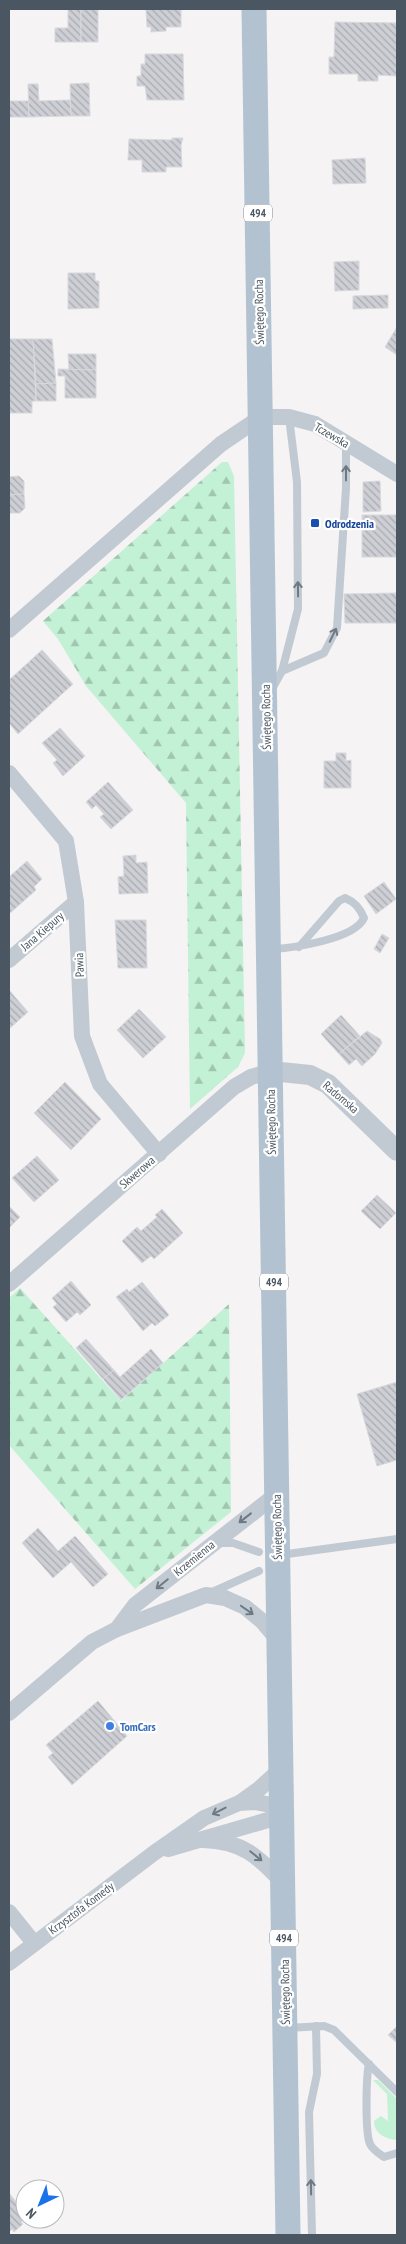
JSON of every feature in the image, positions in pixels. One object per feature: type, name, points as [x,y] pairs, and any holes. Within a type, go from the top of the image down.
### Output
[{"type":"main road","name":"Świętego Rocha","points":[[254,9],[277,1494],[268,1554],[279,1641],[288,2235]]},
{"type":"street","name":"Tczewska","points":[[261,417],[289,417],[315,424],[397,474]]},
{"type":"street","points":[[9,630],[221,444],[261,417]]},
{"type":"street","name":"Pawia","points":[[9,773],[66,841],[76,902],[82,1036],[100,1084],[159,1154]]},
{"type":"street","name":"Jana Kiepury","points":[[9,960],[76,902]]},
{"type":"street","name":"Skwerowa","points":[[9,1284],[234,1087],[251,1077],[271,1070]]},
{"type":"street","name":"Radomska","points":[[271,1070],[310,1075],[328,1084],[397,1150]]},
{"type":"street","name":"Krzemienna","points":[[118,1629],[136,1605],[277,1494]]},
{"type":"street","points":[[206,1595],[225,1598],[244,1607],[262,1621],[279,1641]]},
{"type":"street","name":"Krzemienna","points":[[9,1713],[92,1642],[118,1629],[206,1595]]},
{"type":"street","name":"Krzysztofa Komedy","points":[[9,1963],[154,1853],[204,1818],[239,1803],[259,1790],[282,1769]]},
{"type":"street","name":"Krzysztofa Komedy","points":[[239,1803],[254,1802],[283,1810]]},
{"type":"street","name":"Krzysztofa Komedy","points":[[154,1853],[268,1820],[283,1810]]},
{"type":"street","name":"Krzysztofa Komedy","points":[[194,1840],[214,1840],[240,1846],[251,1852],[283,1883]]},
{"type":"street","points":[[9,1912],[34,1943]]},
{"type":"lane","points":[[265,702],[282,670],[298,609],[297,482],[289,417]]},
{"type":"lane","points":[[282,670],[324,653],[337,628],[346,488],[346,442]]},
{"type":"lane","points":[[270,949],[300,947],[318,944],[362,924],[364,918],[360,908],[345,898],[339,901],[300,947]]},
{"type":"lane","points":[[213,1543],[233,1543],[268,1554],[397,1539]]},
{"type":"lane","points":[[206,1595],[258,1570]]},
{"type":"lane","points":[[312,2235],[309,2112],[317,2074],[316,2026]]},
{"type":"lane","points":[[285,2028],[324,2026],[334,2030],[397,2092]]},
{"type":"lane","points":[[369,2064],[366,2075],[369,2142],[376,2152],[384,2157],[397,2153]]},
{"type":"green space","points":[[222,462],[228,462],[234,476],[245,1053],[238,1067],[190,1109],[186,803],[86,686],[58,639],[43,621]]},
{"type":"green space","points":[[20,1288],[121,1401],[229,1304],[231,1512],[135,1589],[9,1445],[9,1298]]},
{"type":"green space","points":[[373,2080],[378,2080],[397,2099],[397,2140],[381,2135],[376,2129],[374,2121],[381,2116],[388,2121],[387,2094]]},
{"type":"building","points":[[68,9],[81,9],[81,42],[55,42],[55,28],[68,28]]},
{"type":"building","points":[[81,9],[98,9],[98,42],[81,42]]},
{"type":"building","points":[[146,9],[181,9],[181,27],[166,27],[166,31],[151,32],[151,27],[147,27]]},
{"type":"building","points":[[335,22],[397,23],[397,76],[378,75],[378,81],[358,81],[358,74],[329,74],[329,57],[334,57]]},
{"type":"building","points":[[145,54],[183,54],[184,100],[147,100],[145,86],[137,86],[137,76],[141,76],[141,64],[145,64]]},
{"type":"building","points":[[89,83],[90,116],[71,116],[70,84]]},
{"type":"building","points":[[28,84],[38,84],[39,101],[70,100],[71,116],[29,117]]},
{"type":"building","points":[[9,101],[28,101],[29,117],[9,117]]},
{"type":"building","points":[[172,138],[183,138],[181,145],[182,167],[166,167],[166,172],[142,172],[142,160],[128,160],[129,139],[172,140]]},
{"type":"building","points":[[365,158],[366,183],[333,184],[332,160]]},
{"type":"building","points":[[359,261],[359,290],[335,291],[334,262]]},
{"type":"building","points":[[68,273],[95,273],[95,281],[99,281],[99,308],[68,309]]},
{"type":"building","points":[[388,295],[388,308],[353,309],[353,296]]},
{"type":"building","points":[[397,327],[397,355],[385,347]]},
{"type":"building","points":[[9,339],[33,339],[36,401],[32,401],[32,413],[9,413]]},
{"type":"building","points":[[33,339],[52,339],[56,383],[36,384]]},
{"type":"building","points":[[68,354],[96,354],[96,370],[69,370]]},
{"type":"building","points":[[58,369],[96,370],[96,398],[65,398],[65,376],[58,376]]},
{"type":"building","points":[[56,383],[56,401],[36,401],[36,384]]},
{"type":"building","points":[[19,476],[24,481],[24,494],[9,495],[9,477]]},
{"type":"building","points":[[380,481],[381,511],[363,512],[363,482]]},
{"type":"building","points":[[24,494],[25,508],[20,513],[9,513],[9,495]]},
{"type":"building","points":[[362,515],[397,515],[397,557],[362,557]]},
{"type":"building","points":[[397,593],[397,623],[345,623],[344,594]]},
{"type":"building","points":[[42,650],[73,684],[18,734],[9,723],[9,680]]},
{"type":"building","points":[[60,728],[85,756],[63,776],[53,763],[57,760],[42,743]]},
{"type":"building","points":[[336,753],[346,753],[346,761],[351,760],[351,788],[324,788],[324,761],[336,761]]},
{"type":"building","points":[[108,782],[133,810],[111,829],[100,817],[104,814],[96,805],[92,809],[86,802]]},
{"type":"building","points":[[136,855],[136,863],[147,862],[148,893],[119,894],[118,877],[124,876],[123,856]]},
{"type":"building","points":[[27,861],[42,879],[34,887],[36,890],[9,914],[9,877]]},
{"type":"building","points":[[384,882],[396,899],[376,914],[364,896]]},
{"type":"building","points":[[115,920],[146,920],[147,968],[118,968]]},
{"type":"building","points":[[382,934],[389,938],[380,953],[374,949]]},
{"type":"building","points":[[9,990],[28,1012],[9,1029]]},
{"type":"building","points":[[139,1009],[166,1037],[143,1058],[117,1030]]},
{"type":"building","points":[[341,1015],[360,1036],[339,1054],[321,1034]]},
{"type":"building","points":[[367,1031],[380,1039],[382,1043],[375,1054],[362,1066],[356,1059],[349,1065],[339,1054]]},
{"type":"building","points":[[65,1082],[101,1119],[71,1150],[34,1113]]},
{"type":"building","points":[[37,1156],[59,1180],[34,1202],[12,1178]]},
{"type":"building","points":[[377,1195],[396,1213],[380,1229],[361,1211]]},
{"type":"building","points":[[9,1206],[20,1217],[9,1228]]},
{"type":"building","points":[[162,1209],[183,1233],[154,1259],[151,1256],[142,1263],[122,1241],[137,1227],[141,1231],[157,1217],[155,1215]]},
{"type":"building","points":[[71,1281],[91,1305],[80,1315],[77,1312],[66,1322],[53,1307],[57,1304],[52,1298]]},
{"type":"building","points":[[142,1282],[169,1315],[155,1326],[152,1323],[143,1331],[116,1297],[127,1289],[129,1292]]},
{"type":"building","points":[[86,1339],[114,1370],[103,1379],[76,1348]]},
{"type":"building","points":[[151,1349],[163,1363],[121,1400],[103,1379],[114,1370],[120,1377]]},
{"type":"building","points":[[397,1382],[397,1460],[377,1466],[357,1394]]},
{"type":"building","points":[[38,1528],[58,1551],[75,1536],[108,1574],[93,1587],[71,1562],[53,1578],[22,1543]]},
{"type":"building","points":[[98,1701],[127,1736],[72,1785],[48,1757],[53,1753],[46,1745]]},
{"type":"building","points":[[397,2026],[397,2043],[388,2035]]},
{"type":"building","points":[[9,2193],[15,2200],[15,2229],[17,2229],[14,2232],[12,2229],[9,2232]]},
{"type":"place","name":"Odrodzenia","points":[[315,523]]},
{"type":"place","name":"TomCars","points":[[110,1726]]}]
